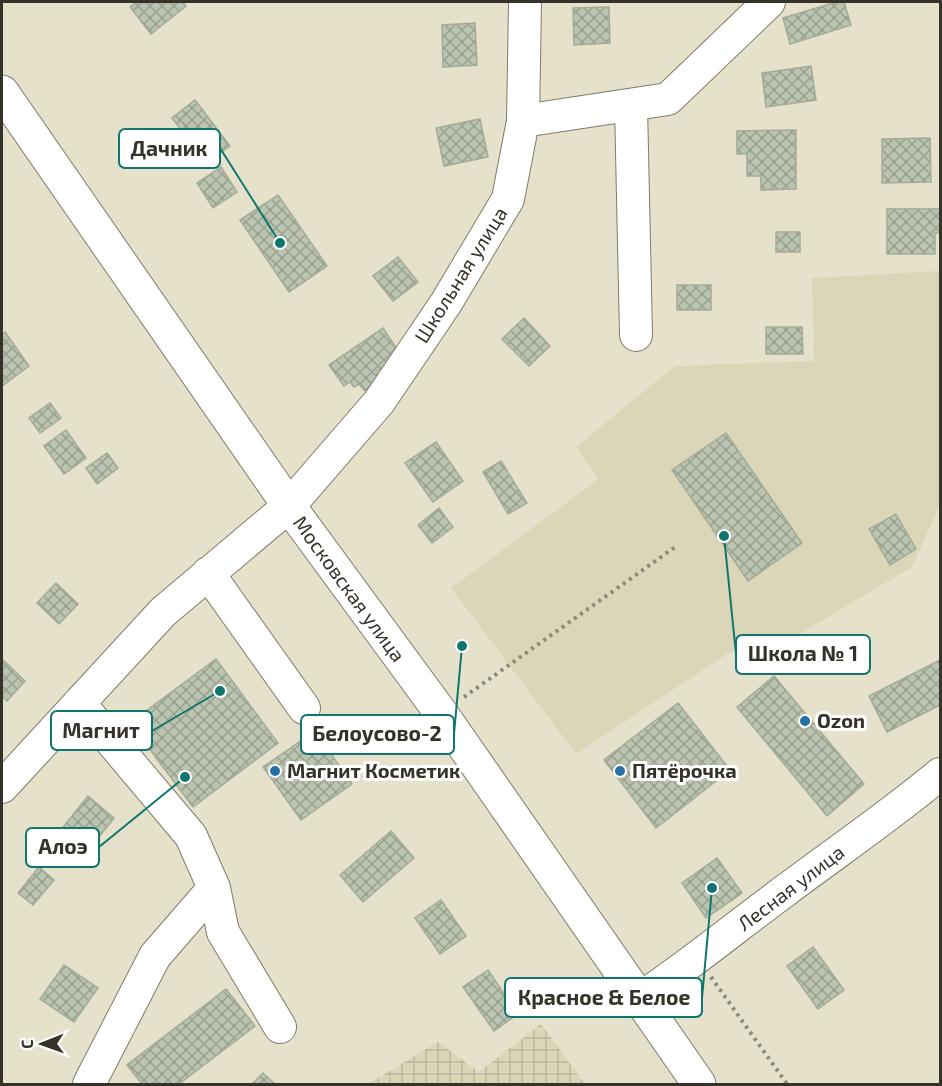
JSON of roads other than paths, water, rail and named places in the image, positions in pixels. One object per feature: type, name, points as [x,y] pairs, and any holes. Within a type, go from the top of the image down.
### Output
[{"type":"highway","name":"Московская улица","points":[[2,92],[289,506],[441,713],[699,1084]]},
{"type":"street","name":"Школьная улица","points":[[2,787],[163,612],[289,506],[379,402],[446,303],[508,199],[523,121],[525,2]]},
{"type":"street","points":[[523,121],[668,99],[769,2]]},
{"type":"street","points":[[631,105],[636,335]]},
{"type":"street","points":[[208,573],[304,708]]},
{"type":"street","points":[[79,703],[191,836],[214,888],[223,932],[280,1027]]},
{"type":"street","name":"Лесная улица","points":[[639,999],[698,959],[786,890],[889,816],[940,774]]},
{"type":"street","points":[[89,1084],[155,956],[214,888]]},
{"type":"place","name":"Дачник","points":[[280,243]]},
{"type":"place","name":"Школа № 1","points":[[724,536]]},
{"type":"place","name":"Белоусово-2","points":[[462,646]]},
{"type":"place","name":"Магнит","points":[[220,691]]},
{"type":"place","name":"Ozon","points":[[805,721]]},
{"type":"place","name":"Магнит Косметик","points":[[275,771]]},
{"type":"place","name":"Пятёрочка","points":[[620,771]]},
{"type":"place","name":"Алоэ","points":[[185,777]]},
{"type":"place","name":"Красное & Белое","points":[[712,888]]}]
